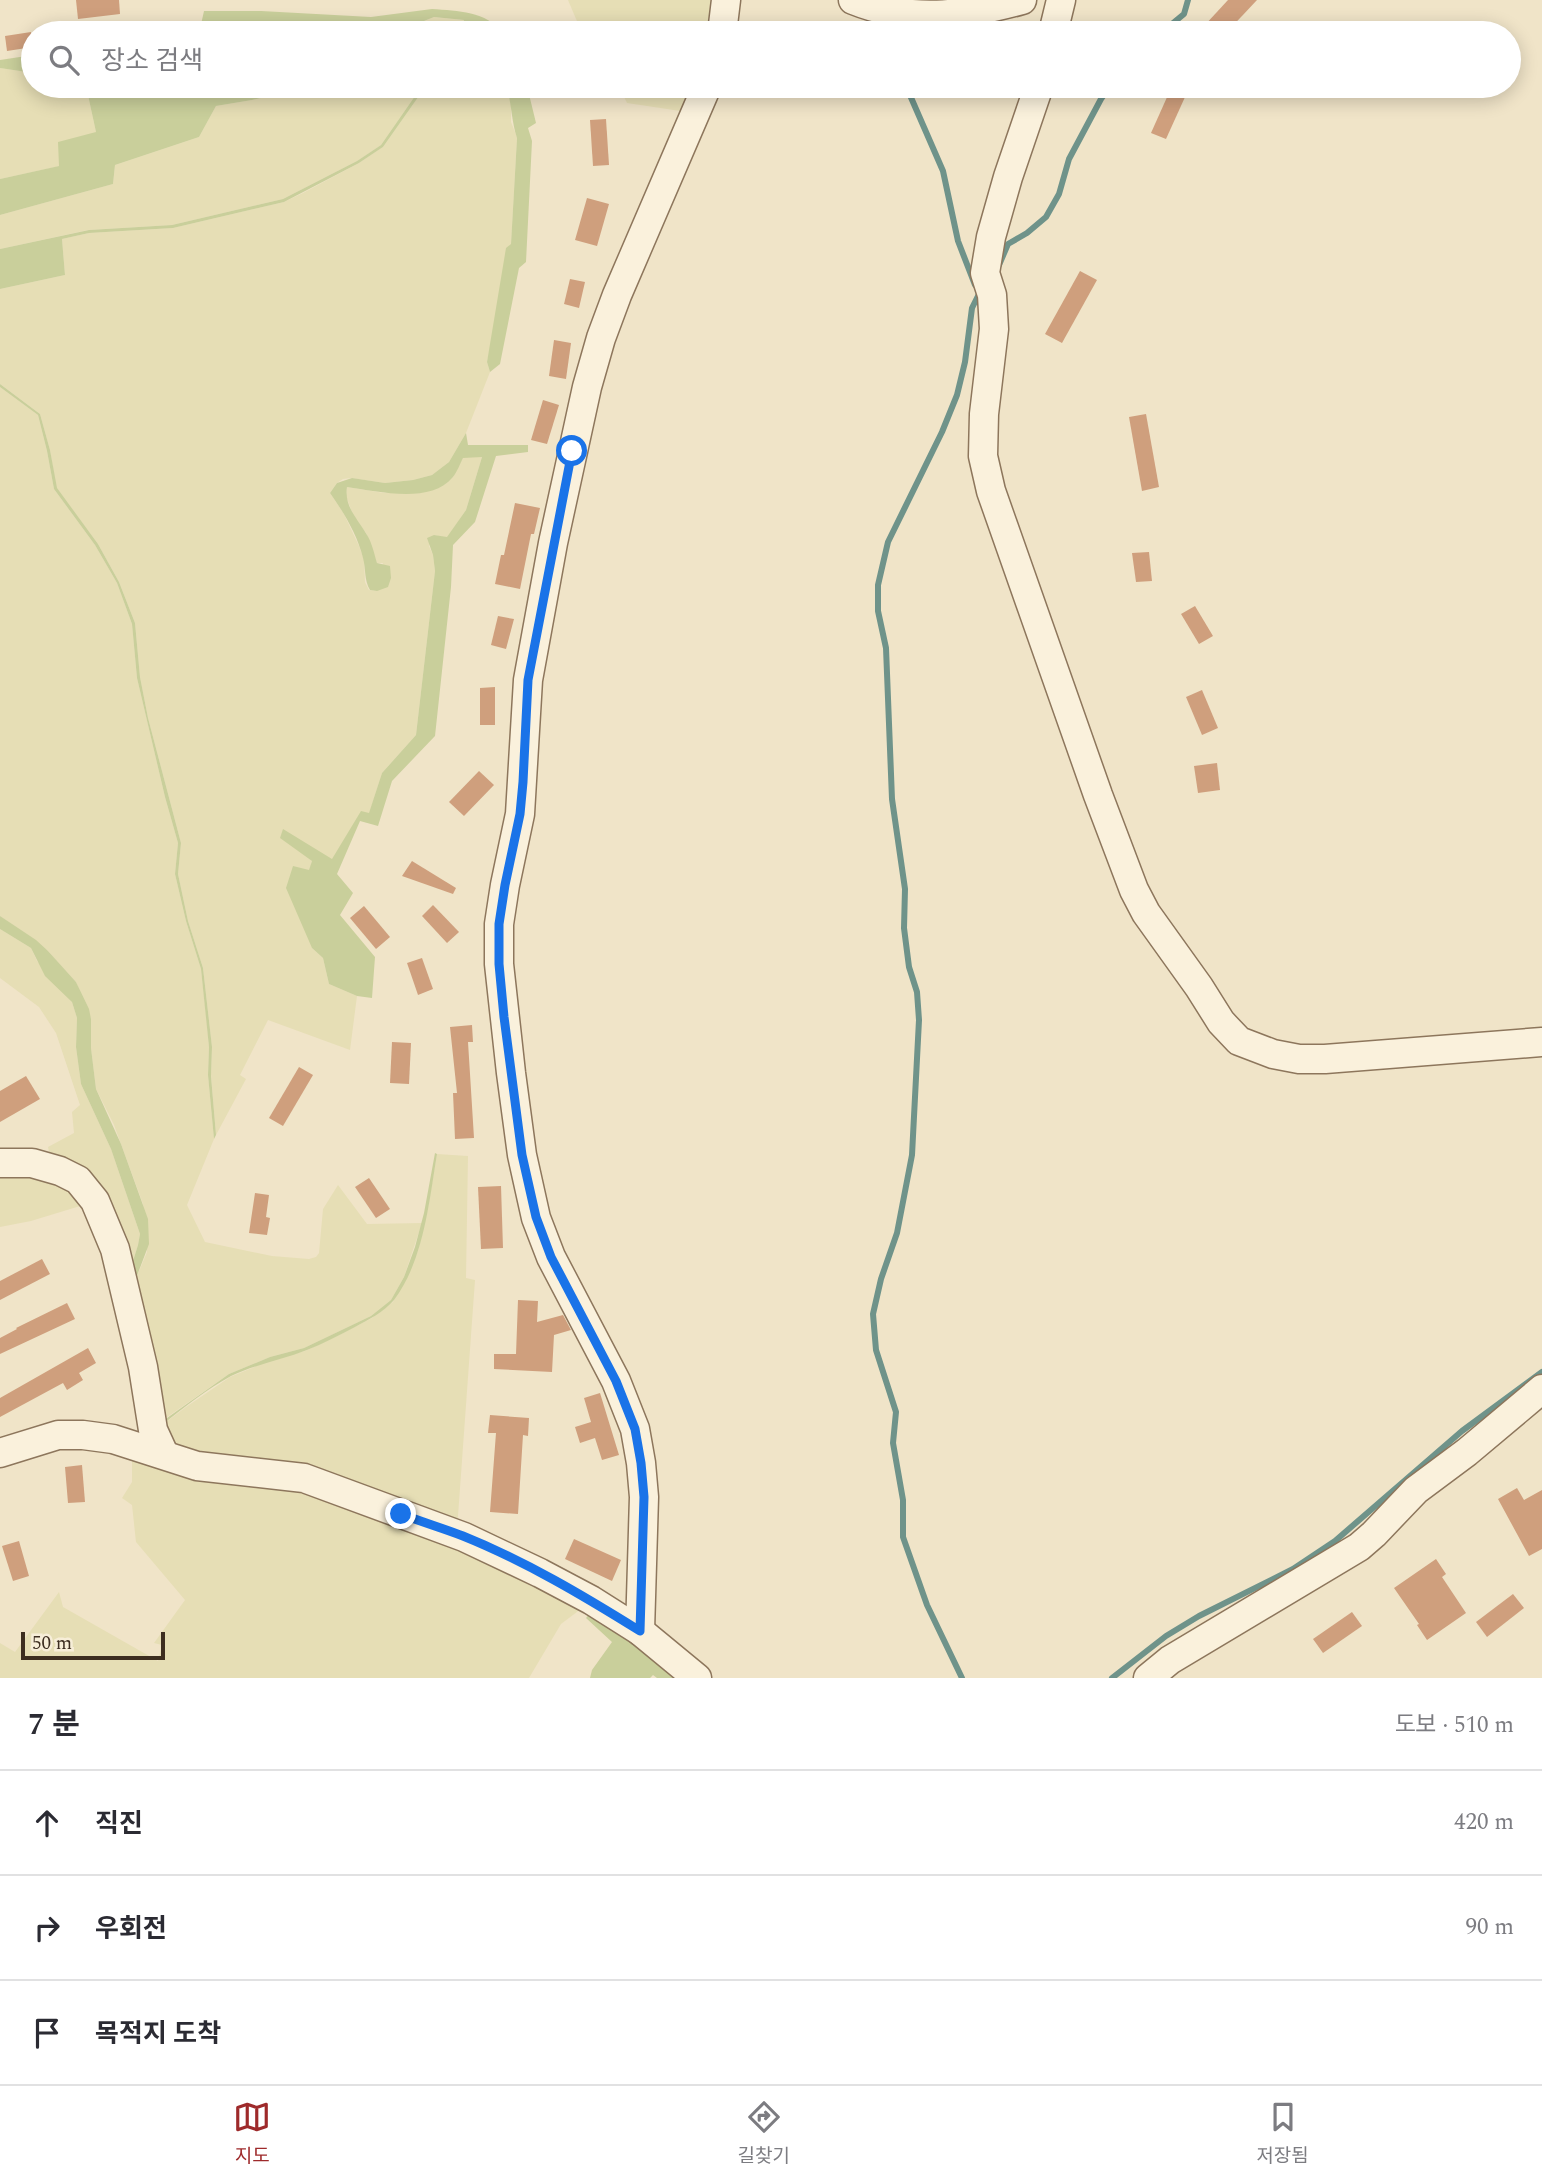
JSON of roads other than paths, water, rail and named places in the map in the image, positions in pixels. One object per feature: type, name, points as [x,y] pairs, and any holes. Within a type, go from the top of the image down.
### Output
[{"type":"street","points":[[723,21],[726,0]]},
{"type":"street","points":[[853,0],[876,9],[911,15],[947,15],[985,10],[1022,0]]},
{"type":"street","points":[[1056,21],[1061,0]]},
{"type":"street","points":[[640,1631],[644,1497],[635,1429],[616,1381],[551,1257],[536,1217],[522,1155],[511,1073],[499,964],[499,924],[520,814],[528,680],[587,387],[617,295],[702,98]]},
{"type":"street","points":[[1035,98],[1008,177],[991,237],[985,273],[992,295],[994,329],[984,414],[984,456],[991,491],[1062,693],[1134,890],[1146,913],[1221,1022],[1239,1041],[1273,1054],[1299,1059],[1325,1059],[1542,1042]]},
{"type":"street","points":[[0,1163],[32,1163],[60,1171],[78,1180],[95,1201],[115,1249],[143,1367],[153,1430],[164,1454]]},
{"type":"street","points":[[1148,1678],[1170,1660],[1359,1547],[1388,1521],[1416,1490],[1467,1452],[1542,1389]]},
{"type":"street","points":[[0,1453],[58,1435],[113,1439],[197,1466],[304,1478],[464,1537],[540,1573],[591,1600],[640,1631],[697,1678]]},
{"type":"waterway","points":[[1176,21],[1184,14],[1188,0]]},
{"type":"waterway","points":[[911,98],[943,171],[958,241],[975,285]]},
{"type":"waterway","points":[[999,265],[1008,244],[1046,217],[1059,194],[1069,159],[1102,98]]},
{"type":"waterway","points":[[962,1678],[927,1605],[903,1537],[903,1500],[893,1443],[896,1412],[876,1350],[873,1314],[881,1279],[897,1233],[912,1155],[919,1020],[917,992],[909,967],[904,928],[905,889],[892,799],[886,648],[878,611],[878,585],[888,542],[942,432],[957,395],[965,362],[972,308],[981,290]]},
{"type":"waterway","points":[[1112,1678],[1166,1636],[1199,1616],[1293,1569],[1335,1541],[1462,1431],[1542,1372]]}]
